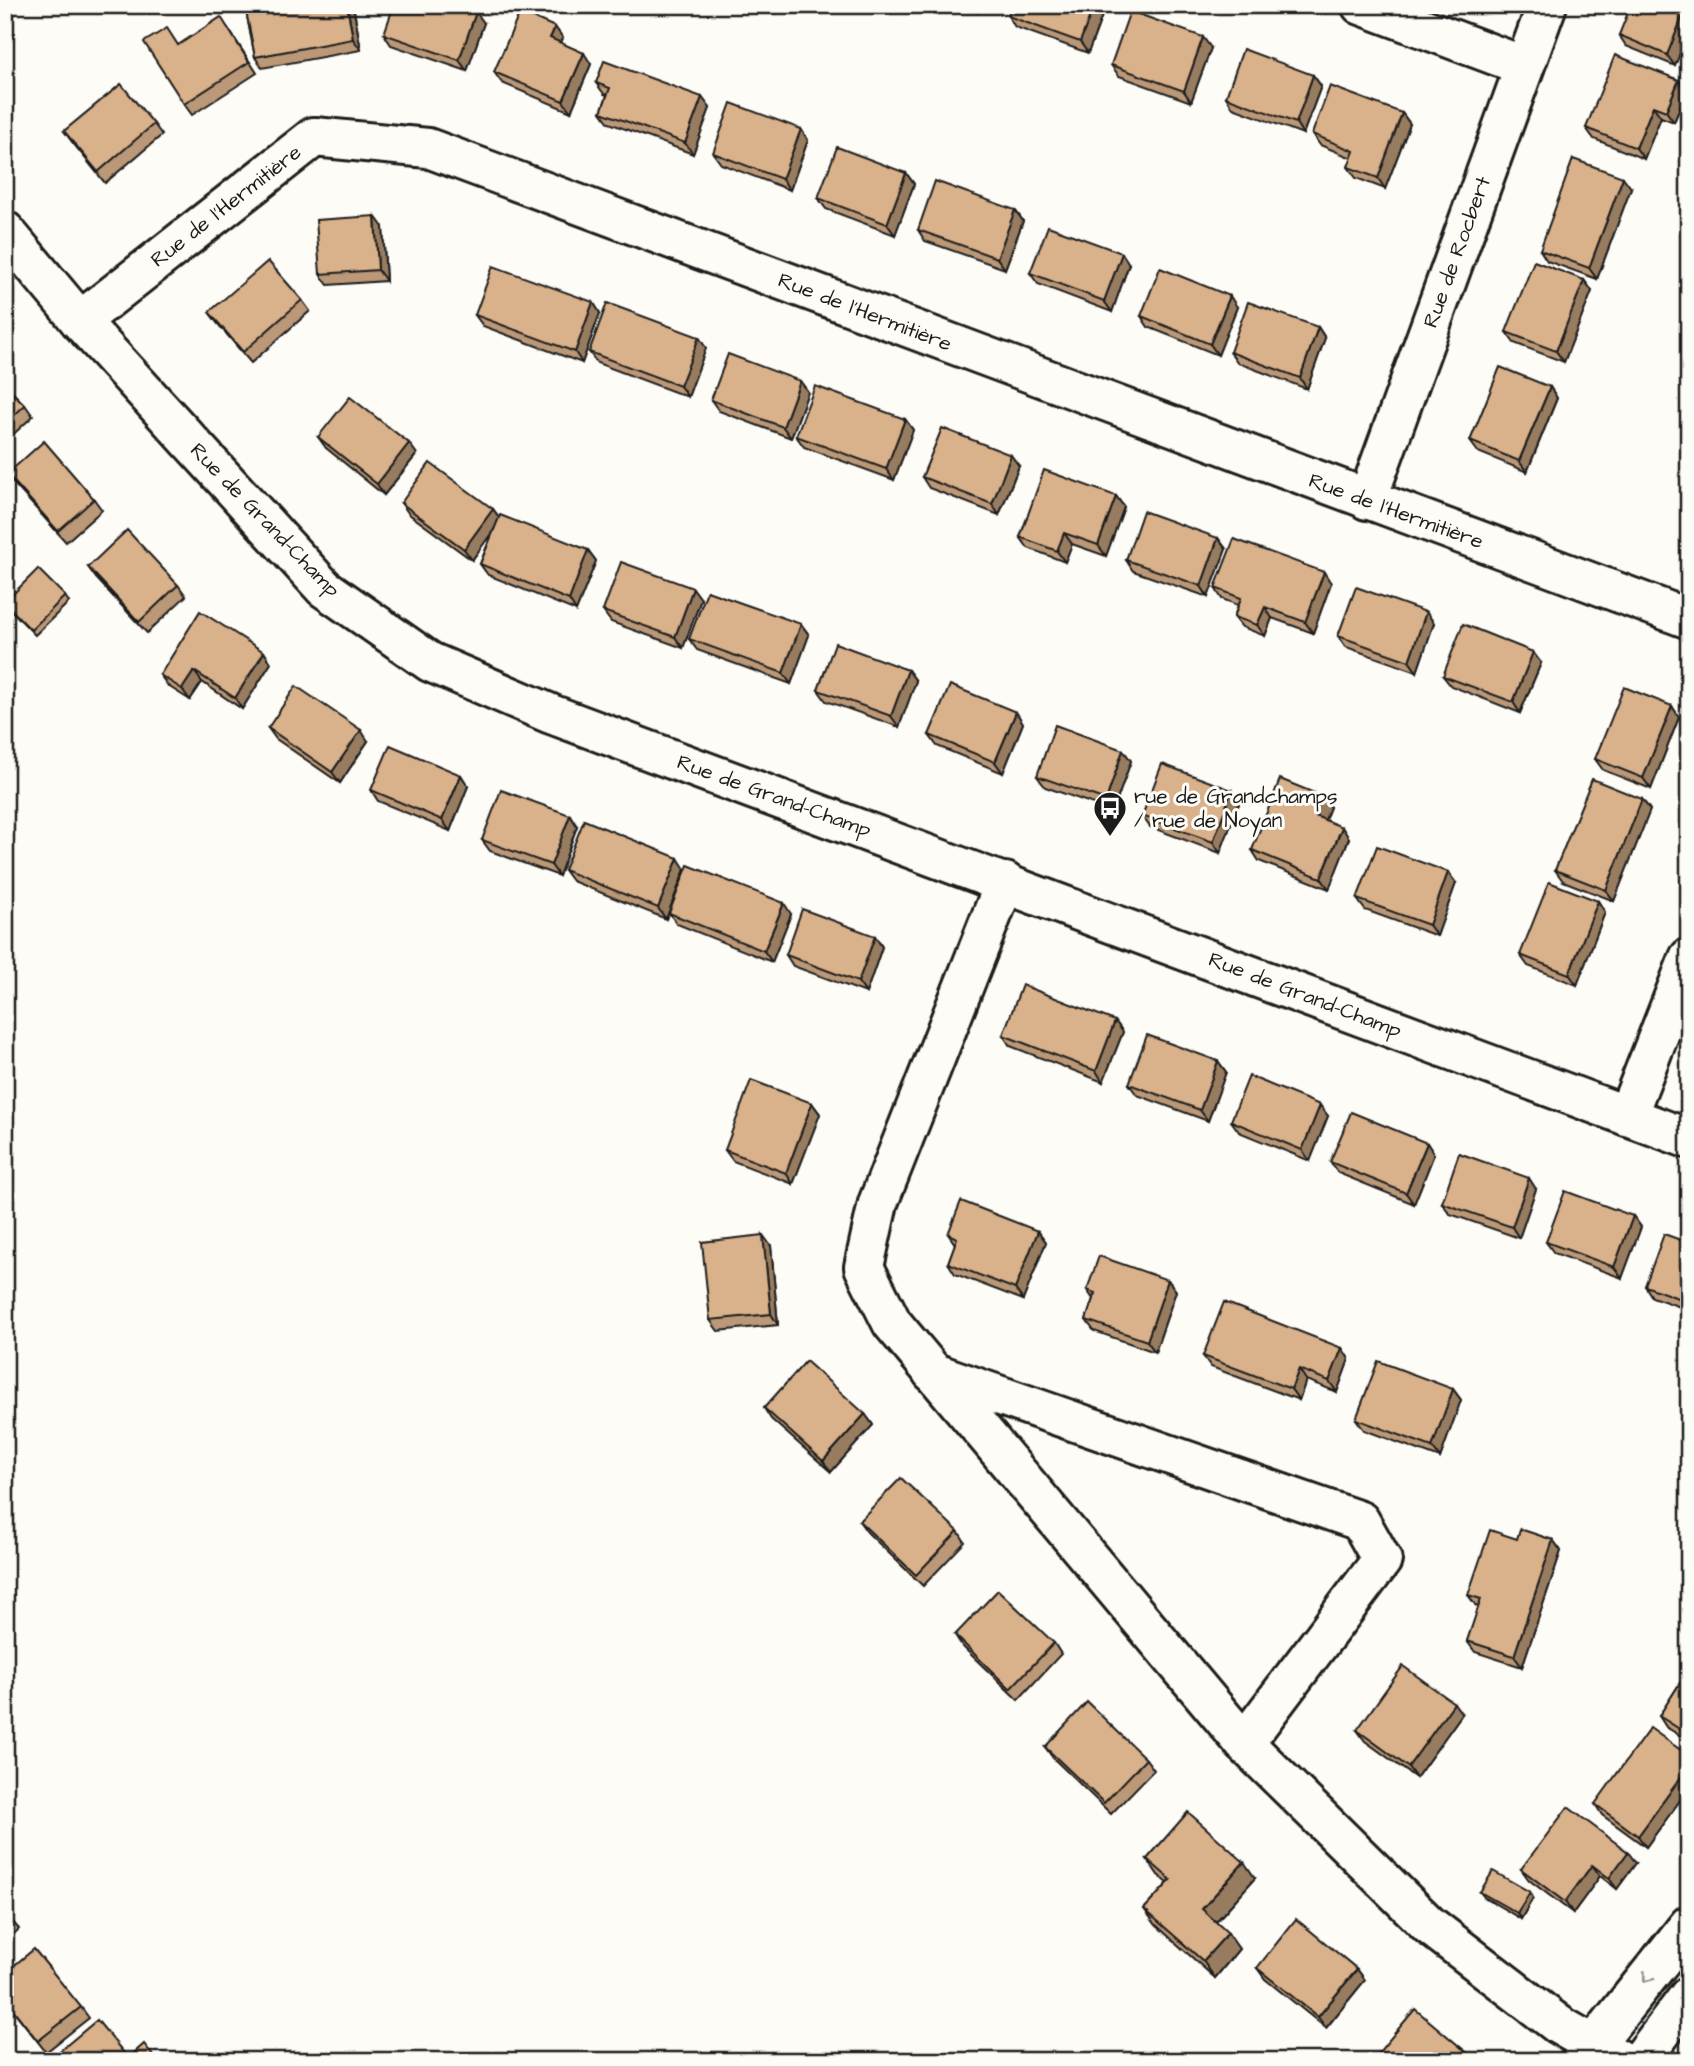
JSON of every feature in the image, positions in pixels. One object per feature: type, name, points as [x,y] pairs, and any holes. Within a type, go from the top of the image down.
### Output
[{"type":"street","points":[[1361,5],[1524,66]]},
{"type":"street","name":"Rue de Rocbert","points":[[1367,500],[1547,5]]},
{"type":"street","name":"Rue de l'Hermitière","points":[[80,321],[314,137],[428,148],[1689,619]]},
{"type":"street","name":"Rue de Grand-Champ","points":[[5,231],[80,321],[324,588],[430,662],[551,713],[1689,1139]]},
{"type":"street","points":[[1005,882],[878,1203],[864,1267],[892,1323],[1244,1743],[1429,1926],[1599,2056],[1689,1924]]},
{"type":"street","points":[[1627,1116],[1689,958]]},
{"type":"street","points":[[930,1371],[1360,1521],[1382,1560],[1244,1743]]},
{"type":"street","points":[[1640,2061],[1689,1996]]},
{"type":"building","points":[[347,5],[353,39],[255,57],[245,6]]},
{"type":"building","points":[[394,5],[455,5],[476,12],[459,60],[384,34]]},
{"type":"building","points":[[1012,5],[1094,5],[1080,42],[1008,16]]},
{"type":"building","points":[[1631,5],[1687,5],[1667,55],[1619,35]]},
{"type":"building","points":[[1130,11],[1203,37],[1184,91],[1111,65]]},
{"type":"building","points":[[520,12],[555,27],[550,38],[584,53],[563,101],[494,72]]},
{"type":"building","points":[[221,17],[249,62],[184,104],[144,42],[167,28],[178,45]]},
{"type":"building","points":[[1243,49],[1313,75],[1296,123],[1226,97]]},
{"type":"building","points":[[1615,55],[1679,80],[1666,111],[1653,106],[1636,148],[1586,128]]},
{"type":"building","points":[[604,61],[702,97],[685,143],[601,112],[610,88],[596,83]]},
{"type":"building","points":[[121,84],[154,124],[98,172],[64,131]]},
{"type":"building","points":[[1330,86],[1402,113],[1378,178],[1348,167],[1354,151],[1312,134]]},
{"type":"building","points":[[731,103],[801,129],[782,179],[713,153]]},
{"type":"building","points":[[837,147],[906,173],[887,224],[818,198]]},
{"type":"building","points":[[1573,159],[1623,177],[1589,268],[1540,250]]},
{"type":"building","points":[[935,181],[1015,210],[997,258],[918,230]]},
{"type":"building","points":[[375,216],[378,270],[320,274],[316,220]]},
{"type":"building","points":[[1048,226],[1122,253],[1104,301],[1030,273]]},
{"type":"building","points":[[268,261],[302,300],[243,352],[209,312]]},
{"type":"building","points":[[1534,261],[1584,280],[1556,351],[1506,332]]},
{"type":"building","points":[[493,266],[593,302],[575,352],[475,315]]},
{"type":"building","points":[[1160,268],[1230,296],[1210,344],[1141,316]]},
{"type":"building","points":[[1248,302],[1318,327],[1300,378],[1230,352]]},
{"type":"building","points":[[607,303],[699,337],[680,386],[589,352]]},
{"type":"building","points":[[728,354],[800,381],[783,427],[711,400]]},
{"type":"building","points":[[1500,367],[1550,387],[1519,461],[1470,441]]},
{"type":"building","points":[[5,385],[25,405],[5,424]]},
{"type":"building","points":[[815,386],[905,419],[886,469],[796,436]]},
{"type":"building","points":[[350,397],[409,443],[377,484],[318,437]]},
{"type":"building","points":[[942,428],[1011,455],[992,504],[922,477]]},
{"type":"building","points":[[44,441],[94,499],[58,531],[7,474]]},
{"type":"building","points":[[430,463],[493,509],[464,549],[401,503]]},
{"type":"building","points":[[1044,470],[1116,496],[1098,545],[1064,533],[1057,551],[1020,537]]},
{"type":"building","points":[[1143,511],[1218,538],[1201,586],[1126,560]]},
{"type":"building","points":[[500,515],[588,550],[569,600],[480,564]]},
{"type":"building","points":[[127,530],[178,585],[139,622],[88,567]]},
{"type":"building","points":[[1234,539],[1324,572],[1305,622],[1265,607],[1257,625],[1234,617],[1241,598],[1215,588]]},
{"type":"building","points":[[621,562],[693,588],[675,637],[603,611]]},
{"type":"building","points":[[38,569],[65,596],[31,630],[5,602]]},
{"type":"building","points":[[1356,587],[1426,612],[1409,661],[1338,636]]},
{"type":"building","points":[[707,591],[801,624],[783,673],[689,639]]},
{"type":"building","points":[[200,611],[264,652],[235,698],[194,671],[182,689],[160,675]]},
{"type":"building","points":[[1463,624],[1533,652],[1513,702],[1443,676]]},
{"type":"building","points":[[835,643],[908,670],[891,716],[818,690]]},
{"type":"building","points":[[950,685],[1016,712],[995,762],[929,735]]},
{"type":"building","points":[[296,686],[361,730],[332,772],[268,728]]},
{"type":"building","points":[[1624,687],[1672,706],[1643,778],[1595,759]]},
{"type":"building","points":[[1055,725],[1123,750],[1106,800],[1037,776]]},
{"type":"building","points":[[390,745],[461,775],[442,820],[371,790]]},
{"type":"building","points":[[1162,764],[1232,790],[1213,842],[1142,816]]},
{"type":"building","points":[[1280,779],[1322,796],[1315,816],[1342,827],[1321,878],[1252,850]]},
{"type":"building","points":[[1592,779],[1642,799],[1606,890],[1555,870]]},
{"type":"building","points":[[501,790],[570,815],[551,865],[482,840]]},
{"type":"building","points":[[584,820],[678,858],[658,908],[564,870]]},
{"type":"building","points":[[1377,846],[1448,872],[1429,925],[1357,899]]},
{"type":"building","points":[[688,865],[784,903],[764,951],[669,913]]},
{"type":"building","points":[[1549,882],[1598,901],[1569,974],[1520,955]]},
{"type":"building","points":[[802,909],[875,936],[858,982],[786,955]]},
{"type":"building","points":[[1022,985],[1115,1021],[1096,1071],[1003,1035]]},
{"type":"building","points":[[1147,1035],[1218,1061],[1200,1110],[1129,1084]]},
{"type":"building","points":[[1249,1076],[1320,1105],[1302,1150],[1231,1121]]},
{"type":"building","points":[[751,1080],[812,1103],[786,1173],[725,1150]]},
{"type":"building","points":[[1351,1112],[1427,1143],[1406,1193],[1330,1162]]},
{"type":"building","points":[[1459,1153],[1529,1178],[1512,1227],[1442,1203]]},
{"type":"building","points":[[1565,1191],[1633,1216],[1614,1267],[1546,1242]]},
{"type":"building","points":[[961,1201],[1038,1231],[1015,1289],[948,1263],[957,1238],[948,1234]]},
{"type":"building","points":[[1664,1234],[1689,1243],[1689,1302],[1645,1286]]},
{"type":"building","points":[[763,1235],[771,1314],[710,1320],[702,1242]]},
{"type":"building","points":[[1099,1256],[1168,1280],[1147,1341],[1086,1320],[1095,1293],[1087,1290]]},
{"type":"building","points":[[1224,1302],[1342,1348],[1329,1381],[1299,1369],[1291,1389],[1203,1356]]},
{"type":"building","points":[[806,1361],[865,1414],[823,1461],[764,1408]]},
{"type":"building","points":[[1378,1361],[1453,1389],[1432,1447],[1356,1419]]},
{"type":"building","points":[[901,1478],[958,1531],[916,1575],[859,1521]]},
{"type":"building","points":[[1520,1529],[1553,1540],[1514,1656],[1467,1641],[1481,1599],[1468,1595],[1490,1530],[1517,1539]]},
{"type":"building","points":[[998,1590],[1054,1643],[1010,1689],[955,1635]]},
{"type":"building","points":[[1403,1666],[1454,1703],[1408,1767],[1357,1730]]},
{"type":"building","points":[[1689,1669],[1689,1735],[1659,1716]]},
{"type":"building","points":[[1087,1702],[1146,1759],[1104,1803],[1045,1747]]},
{"type":"building","points":[[1650,1728],[1689,1756],[1689,1766],[1638,1836],[1595,1804]]},
{"type":"building","points":[[1568,1807],[1628,1852],[1609,1878],[1592,1865],[1565,1902],[1521,1869]]},
{"type":"building","points":[[1188,1812],[1244,1862],[1202,1909],[1228,1933],[1203,1961],[1144,1909],[1171,1880],[1147,1859]]},
{"type":"building","points":[[1493,1871],[1530,1892],[1517,1913],[1480,1892]]},
{"type":"building","points":[[5,1913],[11,1918],[5,1924]]},
{"type":"building","points":[[1296,1919],[1357,1969],[1318,2017],[1257,1968]]},
{"type":"building","points":[[34,1949],[81,2007],[38,2041],[5,1999],[5,1973]]},
{"type":"building","points":[[1415,2009],[1471,2056],[1467,2061],[1377,2061],[1374,2058]]},
{"type":"building","points":[[97,2020],[128,2058],[144,2044],[157,2061],[59,2061],[55,2055]]},
{"type":"place","name":"rue de Grandchamps / rue de Noyan","points":[[1110,838]]}]
